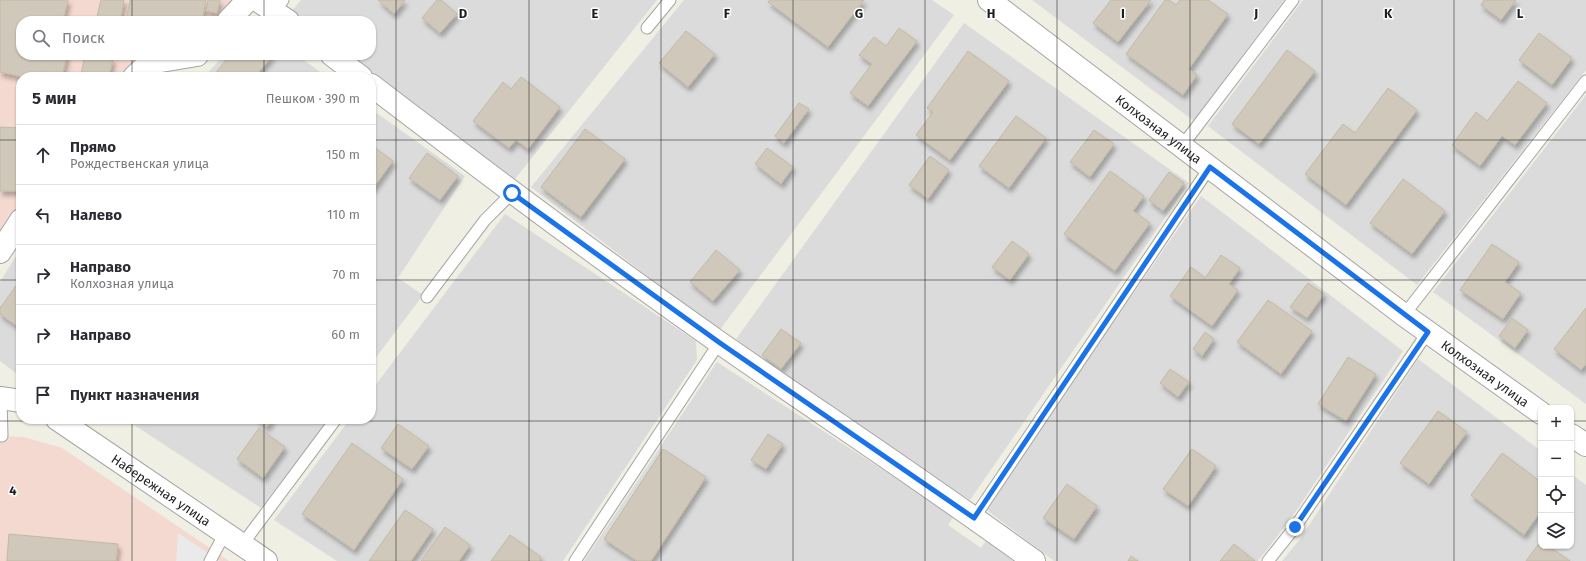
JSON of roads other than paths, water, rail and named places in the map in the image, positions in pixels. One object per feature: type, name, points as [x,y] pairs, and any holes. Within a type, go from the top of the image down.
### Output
[{"type":"street","points":[[233,16],[248,0]]},
{"type":"street","name":"Колхозная улица","points":[[989,0],[1404,315],[1538,411]]},
{"type":"street","points":[[139,72],[149,63],[167,60]]},
{"type":"street","points":[[339,60],[354,72]]},
{"type":"street","points":[[376,88],[512,193],[720,343],[1034,561]]},
{"type":"street","points":[[0,252],[16,228]]},
{"type":"street","name":"Набережная улица","points":[[63,424],[266,561]]},
{"type":"street","points":[[1574,436],[1586,445]]},
{"type":"lane","points":[[647,28],[670,0]]},
{"type":"lane","points":[[1182,146],[1293,0]]},
{"type":"lane","points":[[1404,315],[1586,81]]},
{"type":"lane","points":[[974,518],[1210,167]]},
{"type":"lane","points":[[427,297],[485,220],[512,193]]},
{"type":"lane","points":[[1268,561],[1295,527],[1428,332]]},
{"type":"lane","points":[[575,561],[720,343]]},
{"type":"lane","points":[[2,436],[7,399]]},
{"type":"lane","points":[[210,561],[234,539],[332,424]]}]
